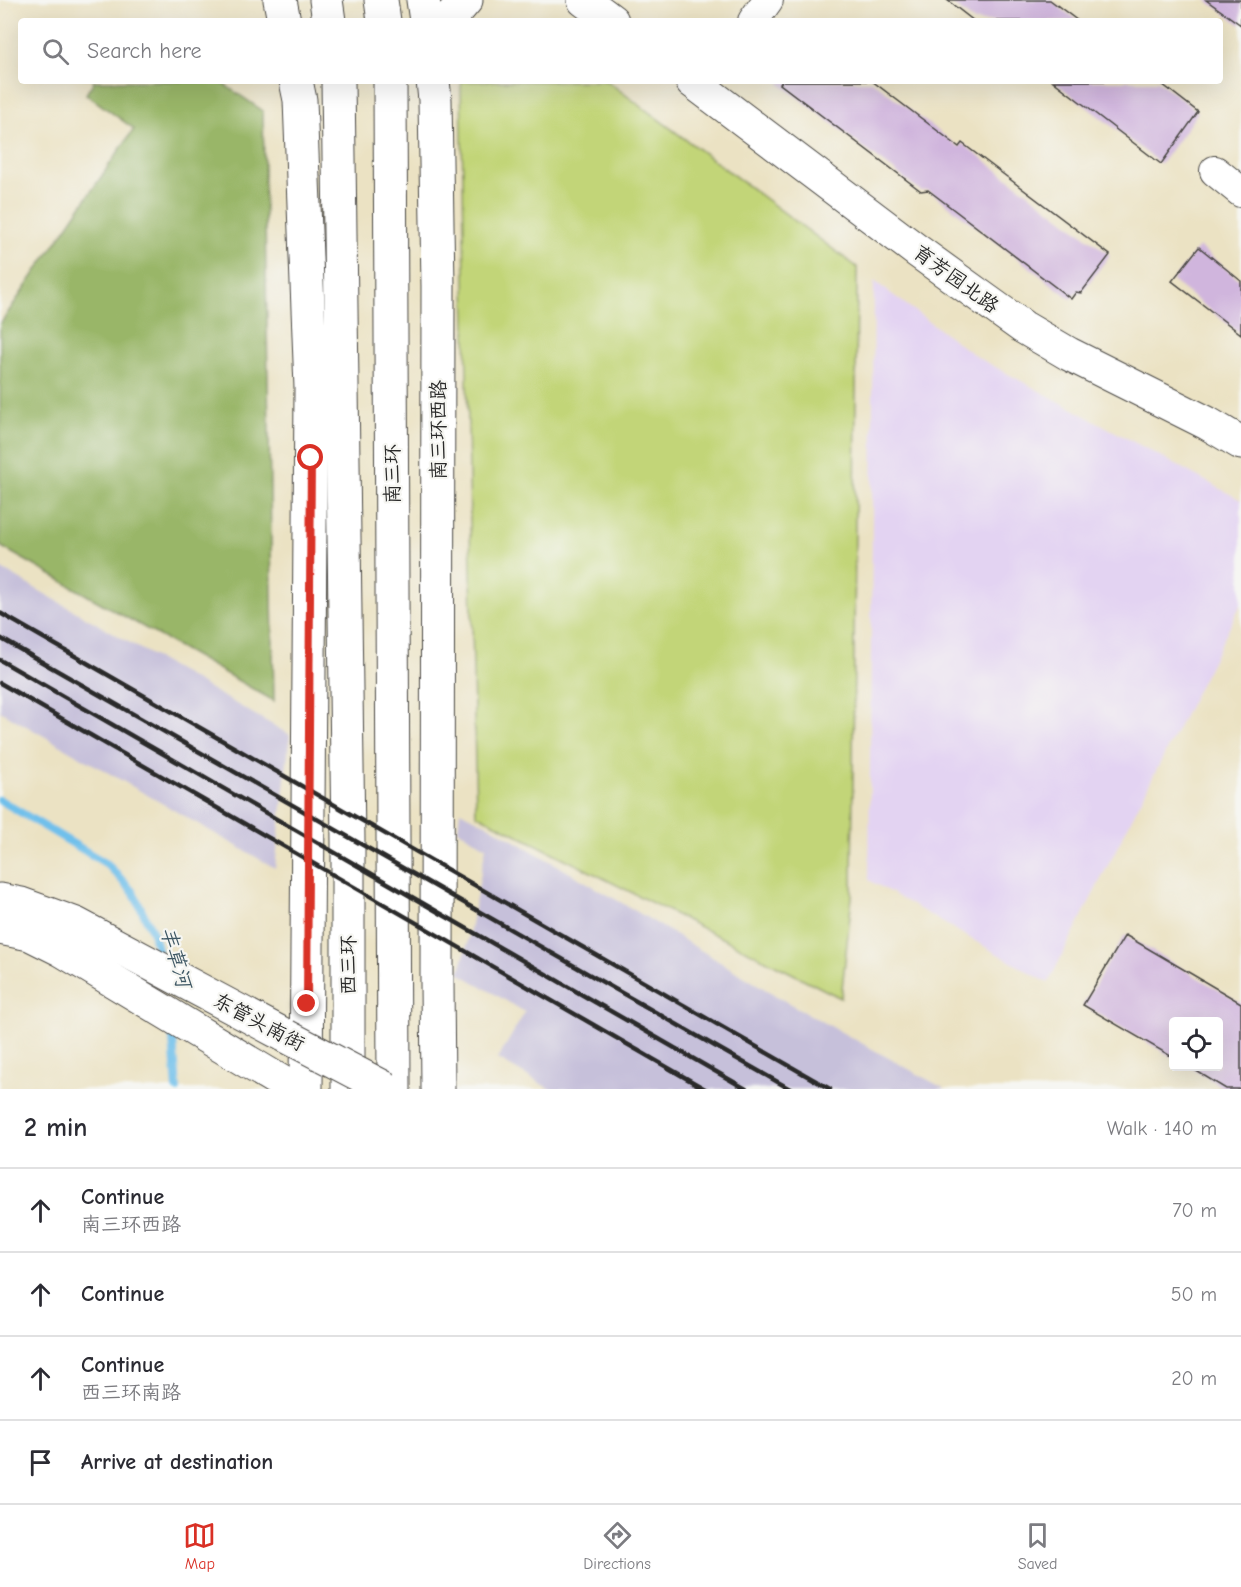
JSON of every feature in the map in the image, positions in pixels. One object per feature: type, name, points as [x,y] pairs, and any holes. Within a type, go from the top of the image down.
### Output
[{"type":"main road","points":[[280,0],[283,18]]},
{"type":"main road","points":[[326,0],[329,18]]},
{"type":"main road","points":[[381,0],[384,18]]},
{"type":"main road","points":[[423,0],[426,18]]},
{"type":"main road","points":[[451,18],[466,0]]},
{"type":"main road","points":[[584,0],[608,18]]},
{"type":"main road","points":[[295,1088],[308,920],[311,388],[300,100],[297,84]]},
{"type":"main road","name":"西三环","points":[[338,84],[348,841],[348,1089]]},
{"type":"main road","name":"南三环","points":[[390,84],[394,1089]]},
{"type":"main road","name":"南三环西路","points":[[433,84],[438,286],[438,1089]]},
{"type":"main road","name":"育芳园北路","points":[[702,84],[916,250],[1023,327],[1069,354],[1207,423],[1241,443]]},
{"type":"main road","name":"东管头南街","points":[[0,900],[21,904],[76,924],[387,1089]]},
{"type":"main road","name":"东管头南街","points":[[0,928],[30,934],[62,950],[193,1030],[295,1088]]},
{"type":"street","points":[[755,18],[768,0]]},
{"type":"street","points":[[1215,171],[1241,192]]},
{"type":"shaded area","points":[[874,281],[977,357],[1241,500],[1241,604],[1048,983],[869,880]]},
{"type":"shaded area","points":[[0,568],[290,735],[275,868],[0,711]]},
{"type":"shaded area","points":[[460,811],[634,910],[783,1000],[945,1089],[550,1089],[498,1059],[525,1012],[459,973],[466,950],[486,847],[458,830]]},
{"type":"green space","points":[[92,84],[223,84],[263,111],[274,701],[0,546],[0,324],[134,129],[86,94]]},
{"type":"green space","points":[[462,84],[611,84],[857,267],[852,897],[841,998],[476,814]]},
{"type":"building","points":[[947,0],[1050,0],[1074,18],[970,18]]},
{"type":"building","points":[[1206,0],[1241,0],[1241,25]]},
{"type":"building","points":[[780,84],[876,84],[959,147],[962,143],[1110,255],[1081,293],[1076,292],[1071,299],[928,190],[921,191]]},
{"type":"building","points":[[1057,84],[1162,84],[1198,112],[1161,164]]},
{"type":"building","points":[[1199,247],[1241,281],[1241,334],[1172,281]]},
{"type":"building","points":[[1125,935],[1241,1003],[1241,1089],[1226,1089],[1196,1071],[1223,1071],[1223,1017],[1169,1017],[1169,1055],[1083,1005]]},
{"type":"waterway","name":"丰草河","points":[[0,800],[107,864],[133,892],[153,933],[159,957]]},
{"type":"waterway","name":"丰草河","points":[[172,1028],[177,1089]]},
{"type":"railway","points":[[0,613],[830,1089]]},
{"type":"railway","points":[[0,638],[790,1089]]},
{"type":"railway","points":[[0,660],[746,1089]]},
{"type":"railway","points":[[0,683],[705,1089]]},
{"type":"route","points":[[307,1004],[311,458]]}]
